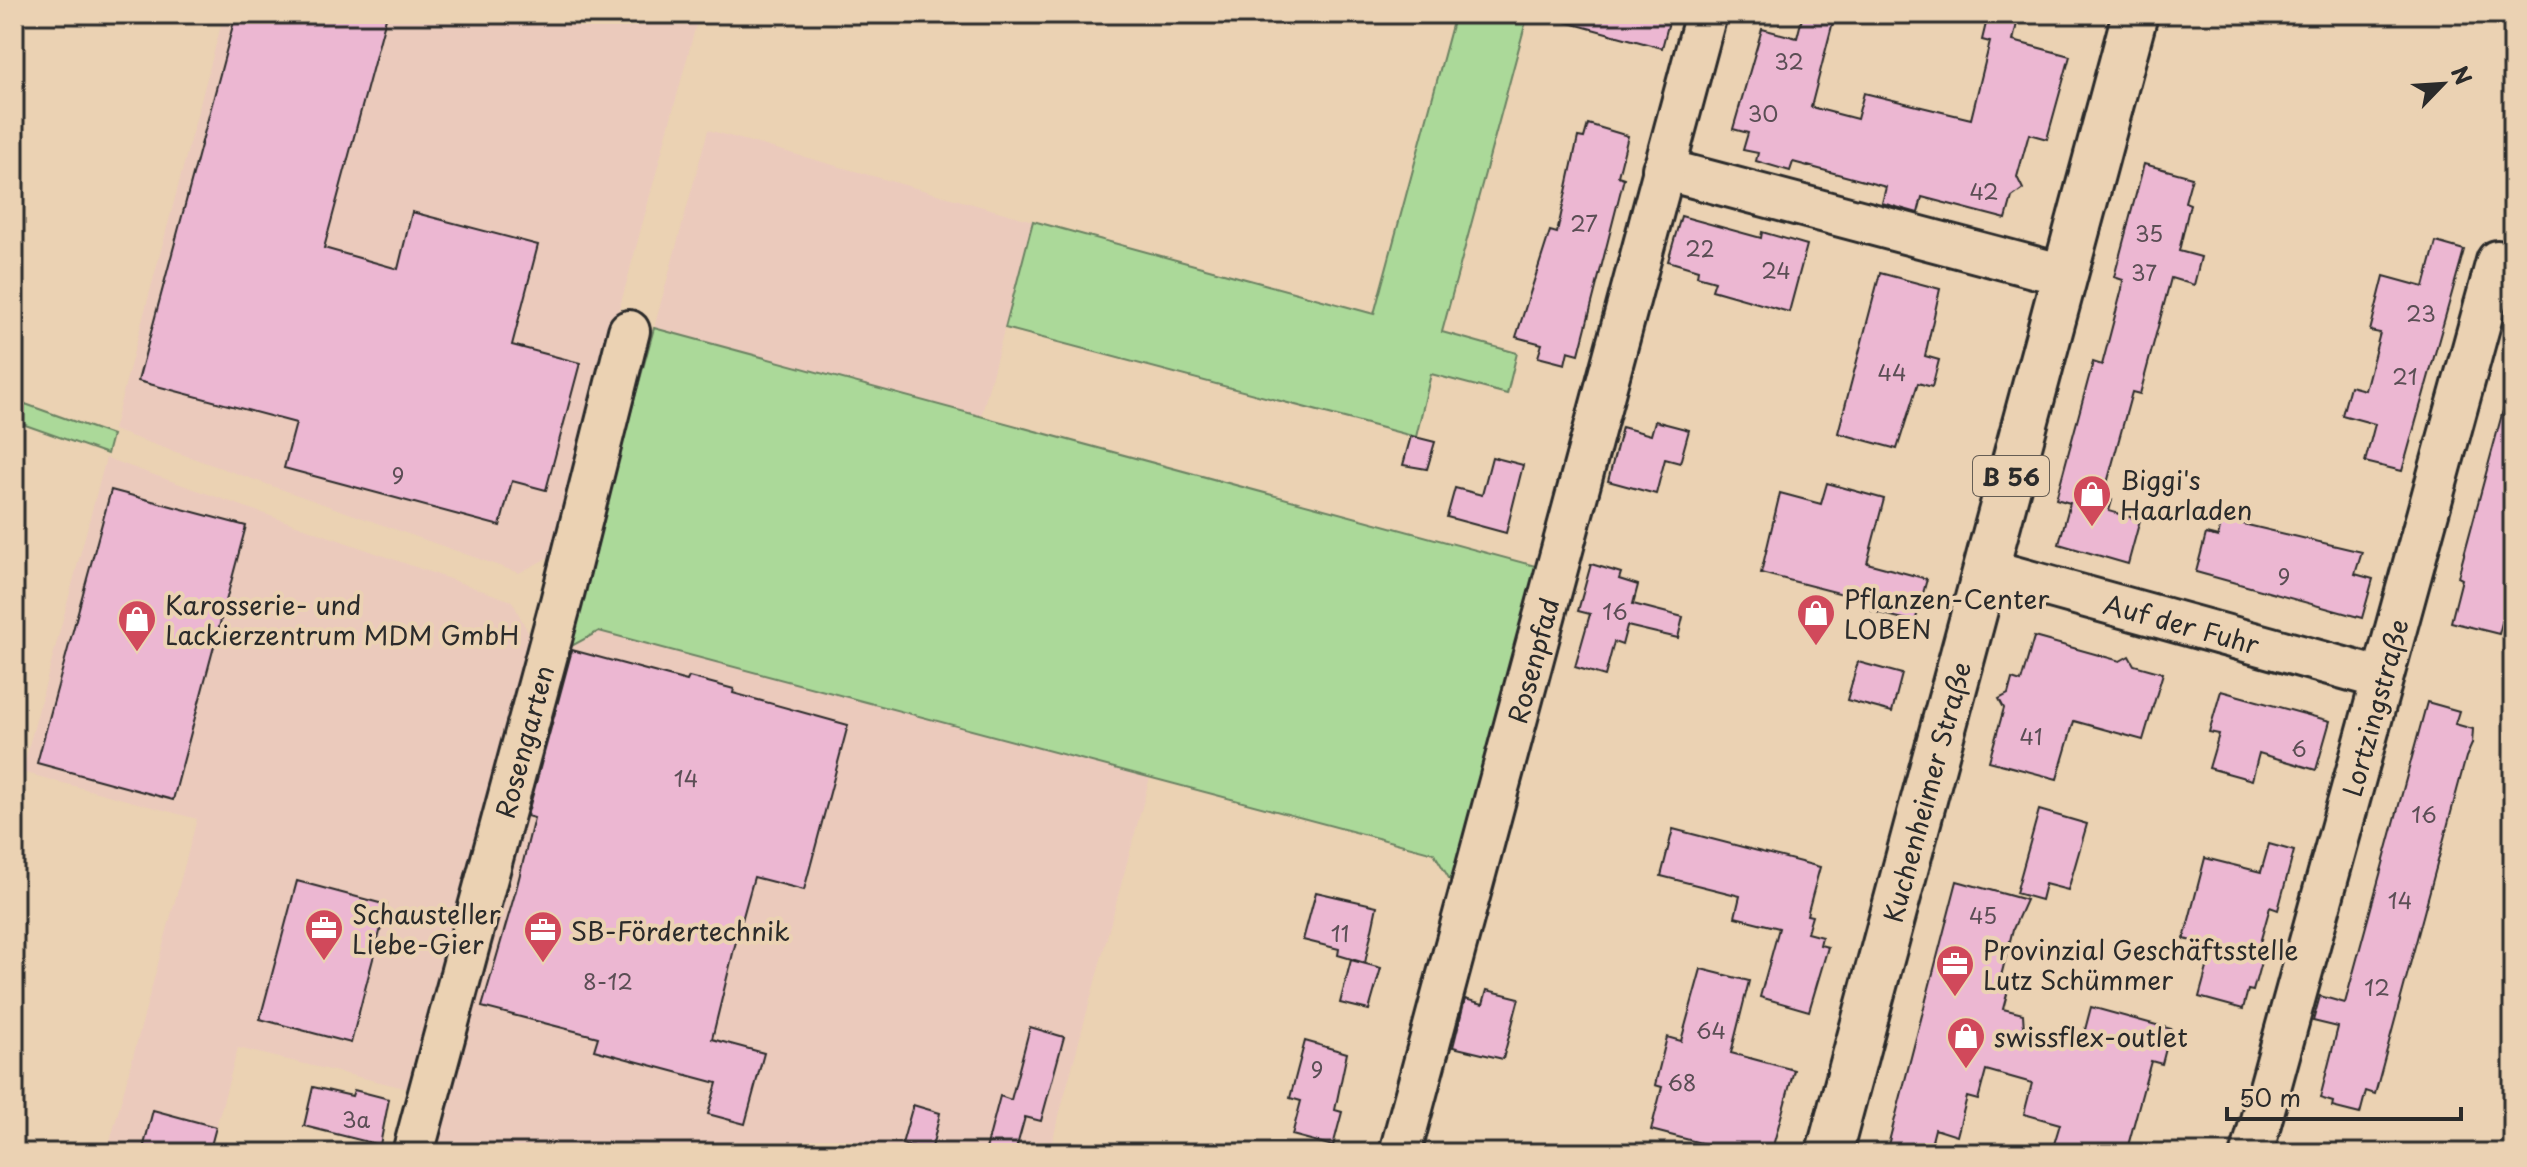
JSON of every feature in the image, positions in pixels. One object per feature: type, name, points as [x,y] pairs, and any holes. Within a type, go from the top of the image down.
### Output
[{"type":"main road","name":"Kuchenheimer Straße","points":[[1829,1153],[2135,14]]},
{"type":"street","name":"Rosenpfad","points":[[1400,1153],[1706,14]]},
{"type":"street","points":[[1663,169],[2064,275]]},
{"type":"street","name":"Lortzingstraße","points":[[2252,1153],[2497,261]]},
{"type":"street","name":"Rosengarten","points":[[413,1153],[561,602],[629,331]]},
{"type":"street","name":"Auf der Fuhr","points":[[1985,569],[2380,678]]},
{"type":"shaded area","points":[[224,14],[699,14],[553,555],[519,573],[113,430]]},
{"type":"shaded area","points":[[708,130],[1033,221],[981,417],[654,328]]},
{"type":"shaded area","points":[[106,458],[512,601],[531,638],[409,1089],[238,1048],[209,1153],[107,1153],[197,819],[22,772]]},
{"type":"shaded area","points":[[599,631],[1150,777],[1049,1153],[432,1153],[566,649]]},
{"type":"green space","points":[[1455,14],[1528,14],[1442,332],[1517,353],[1507,394],[1431,374],[1416,437],[1005,328],[1033,221],[1374,314]]},
{"type":"green space","points":[[654,328],[1550,570],[1456,890],[1434,853],[599,631],[566,649]]},
{"type":"green space","points":[[14,400],[112,435],[107,454],[14,421]]},
{"type":"building","points":[[236,14],[387,14],[324,248],[398,269],[412,212],[538,245],[512,345],[580,363],[546,490],[512,481],[500,526],[284,468],[296,423],[138,381]]},
{"type":"building","points":[[1567,14],[1671,14],[1662,48],[1566,22]]},
{"type":"building","points":[[1803,14],[1835,14],[1811,107],[1857,119],[1864,93],[1971,119],[1990,42],[1982,40],[1988,15],[2017,23],[2013,41],[2070,56],[2047,139],[2029,134],[2017,177],[2023,189],[2012,197],[2006,219],[1922,197],[1918,213],[1882,203],[1886,187],[1793,162],[1790,171],[1756,161],[1758,153],[1743,150],[1748,133],[1733,129],[1762,29],[1797,38]]},
{"type":"building","points":[[1588,124],[1628,136],[1618,176],[1624,178],[1579,354],[1568,351],[1565,364],[1538,357],[1542,344],[1516,337],[1550,231],[1557,233],[1578,137],[1584,138]]},
{"type":"building","points":[[2144,164],[2192,177],[2185,202],[2190,204],[2179,251],[2201,257],[2194,285],[2171,278],[2140,394],[2132,392],[2103,498],[2112,500],[2109,511],[2140,520],[2128,564],[2059,544],[2070,503],[2056,499],[2093,362],[2102,365],[2122,289],[2123,280],[2114,277]]},
{"type":"building","points":[[1681,216],[1761,238],[1762,232],[1807,245],[1789,312],[1712,290],[1715,281],[1697,276],[1698,270],[1668,261]]},
{"type":"building","points":[[2436,242],[2464,250],[2402,471],[2365,462],[2375,424],[2342,415],[2350,386],[2365,390],[2380,333],[2370,331],[2384,276],[2424,287]]},
{"type":"building","points":[[1880,273],[1940,289],[1925,356],[1939,360],[1932,387],[1918,383],[1897,449],[1838,433]]},
{"type":"building","points":[[2505,403],[2513,404],[2513,581],[2499,634],[2451,622],[2462,579],[2458,577]]},
{"type":"building","points":[[1655,421],[1689,430],[1680,463],[1665,459],[1656,494],[1608,481],[1622,427],[1651,435]]},
{"type":"building","points":[[1411,436],[1435,442],[1427,469],[1403,465]]},
{"type":"building","points":[[1492,457],[1523,465],[1506,533],[1447,517],[1455,488],[1482,495]]},
{"type":"building","points":[[1827,483],[1884,499],[1867,563],[1927,579],[1915,622],[1872,611],[1874,602],[1761,573],[1780,493],[1821,504]]},
{"type":"building","points":[[111,490],[246,526],[173,800],[37,763]]},
{"type":"building","points":[[2222,519],[2362,552],[2355,574],[2373,579],[2362,618],[2196,572],[2206,534],[2218,537]]},
{"type":"building","points":[[1591,564],[1621,573],[1619,579],[1638,585],[1633,604],[1683,617],[1678,638],[1627,626],[1622,645],[1614,642],[1605,676],[1575,667],[1590,614],[1578,611]]},
{"type":"building","points":[[2034,637],[2120,661],[2129,656],[2134,665],[2163,673],[2143,740],[2074,721],[2057,779],[1989,761],[2004,708],[1999,699],[2008,694],[2012,679],[2021,682]]},
{"type":"building","points":[[572,650],[687,681],[689,677],[734,689],[733,693],[848,725],[804,890],[754,877],[734,949],[712,1039],[764,1053],[745,1124],[708,1114],[717,1083],[594,1050],[598,1037],[482,1007],[516,890],[534,818],[527,816]]},
{"type":"building","points":[[1858,662],[1902,674],[1892,712],[1847,700]]},
{"type":"building","points":[[2221,691],[2330,721],[2316,770],[2259,753],[2252,780],[2209,768],[2219,734],[2209,732]]},
{"type":"building","points":[[2427,702],[2459,711],[2455,724],[2473,729],[2472,744],[2375,1094],[2366,1091],[2360,1114],[2332,1107],[2333,1102],[2320,1098],[2338,1027],[2313,1021],[2320,996],[2345,1003]]},
{"type":"building","points":[[2039,810],[2087,824],[2068,890],[2045,884],[2041,900],[2016,893]]},
{"type":"building","points":[[1673,829],[1820,867],[1807,915],[1812,916],[1807,933],[1822,937],[1820,945],[1828,947],[1809,1011],[1760,997],[1779,928],[1735,917],[1740,896],[1661,876]]},
{"type":"building","points":[[2269,844],[2294,851],[2278,910],[2270,907],[2256,957],[2262,958],[2253,991],[2248,990],[2243,1009],[2199,997],[2213,946],[2184,939],[2205,858],[2261,872]]},
{"type":"building","name":"Schausteller Liebe-Gier","points":[[297,881],[387,905],[351,1043],[260,1019]]},
{"type":"building","points":[[1957,881],[2026,900],[2013,929],[2001,976],[2011,979],[2003,1009],[2023,1014],[2024,1030],[2081,1045],[2091,1007],[2171,1029],[2162,1064],[2151,1061],[2126,1153],[2088,1153],[2054,1144],[2060,1124],[2024,1114],[2032,1083],[1986,1070],[1978,1100],[1967,1097],[1957,1136],[1935,1129],[1929,1153],[1886,1153]]},
{"type":"building","points":[[1316,892],[1377,906],[1365,963],[1338,955],[1339,949],[1303,940]]},
{"type":"building","points":[[1351,960],[1381,968],[1369,1010],[1340,1003]]},
{"type":"building","points":[[1701,969],[1749,981],[1731,1053],[1794,1070],[1771,1153],[1723,1153],[1724,1149],[1651,1130],[1662,1087],[1655,1085],[1667,1037],[1681,1041]]},
{"type":"building","points":[[1487,990],[1519,998],[1503,1059],[1453,1047],[1465,999],[1483,1004]]},
{"type":"building","points":[[1030,1027],[1064,1037],[1041,1121],[1025,1117],[1015,1153],[985,1153],[1000,1096],[1011,1100]]},
{"type":"building","points":[[1305,1041],[1347,1053],[1335,1110],[1342,1112],[1333,1146],[1292,1135],[1301,1101],[1290,1098]]},
{"type":"building","points":[[313,1087],[352,1096],[354,1090],[389,1099],[380,1145],[304,1126]]},
{"type":"building","points":[[913,1105],[940,1113],[931,1152],[902,1144]]},
{"type":"building","points":[[153,1110],[216,1127],[209,1153],[142,1153]]},
{"type":"place","name":"Biggi's Haarladen","points":[[2092,528]]},
{"type":"place","name":"Pflanzen-Center LOBEN","points":[[1816,647]]},
{"type":"place","name":"Karosserie- und Lackierzentrum MDM GmbH","points":[[137,653]]},
{"type":"place","name":"Schausteller Liebe-Gier","points":[[324,962]]},
{"type":"place","name":"SB-Fördertechnik","points":[[543,964]]},
{"type":"place","name":"Provinzial Geschäftsstelle Lutz Schümmer","points":[[1955,998]]},
{"type":"place","name":"swissflex-outlet","points":[[1966,1070]]}]
